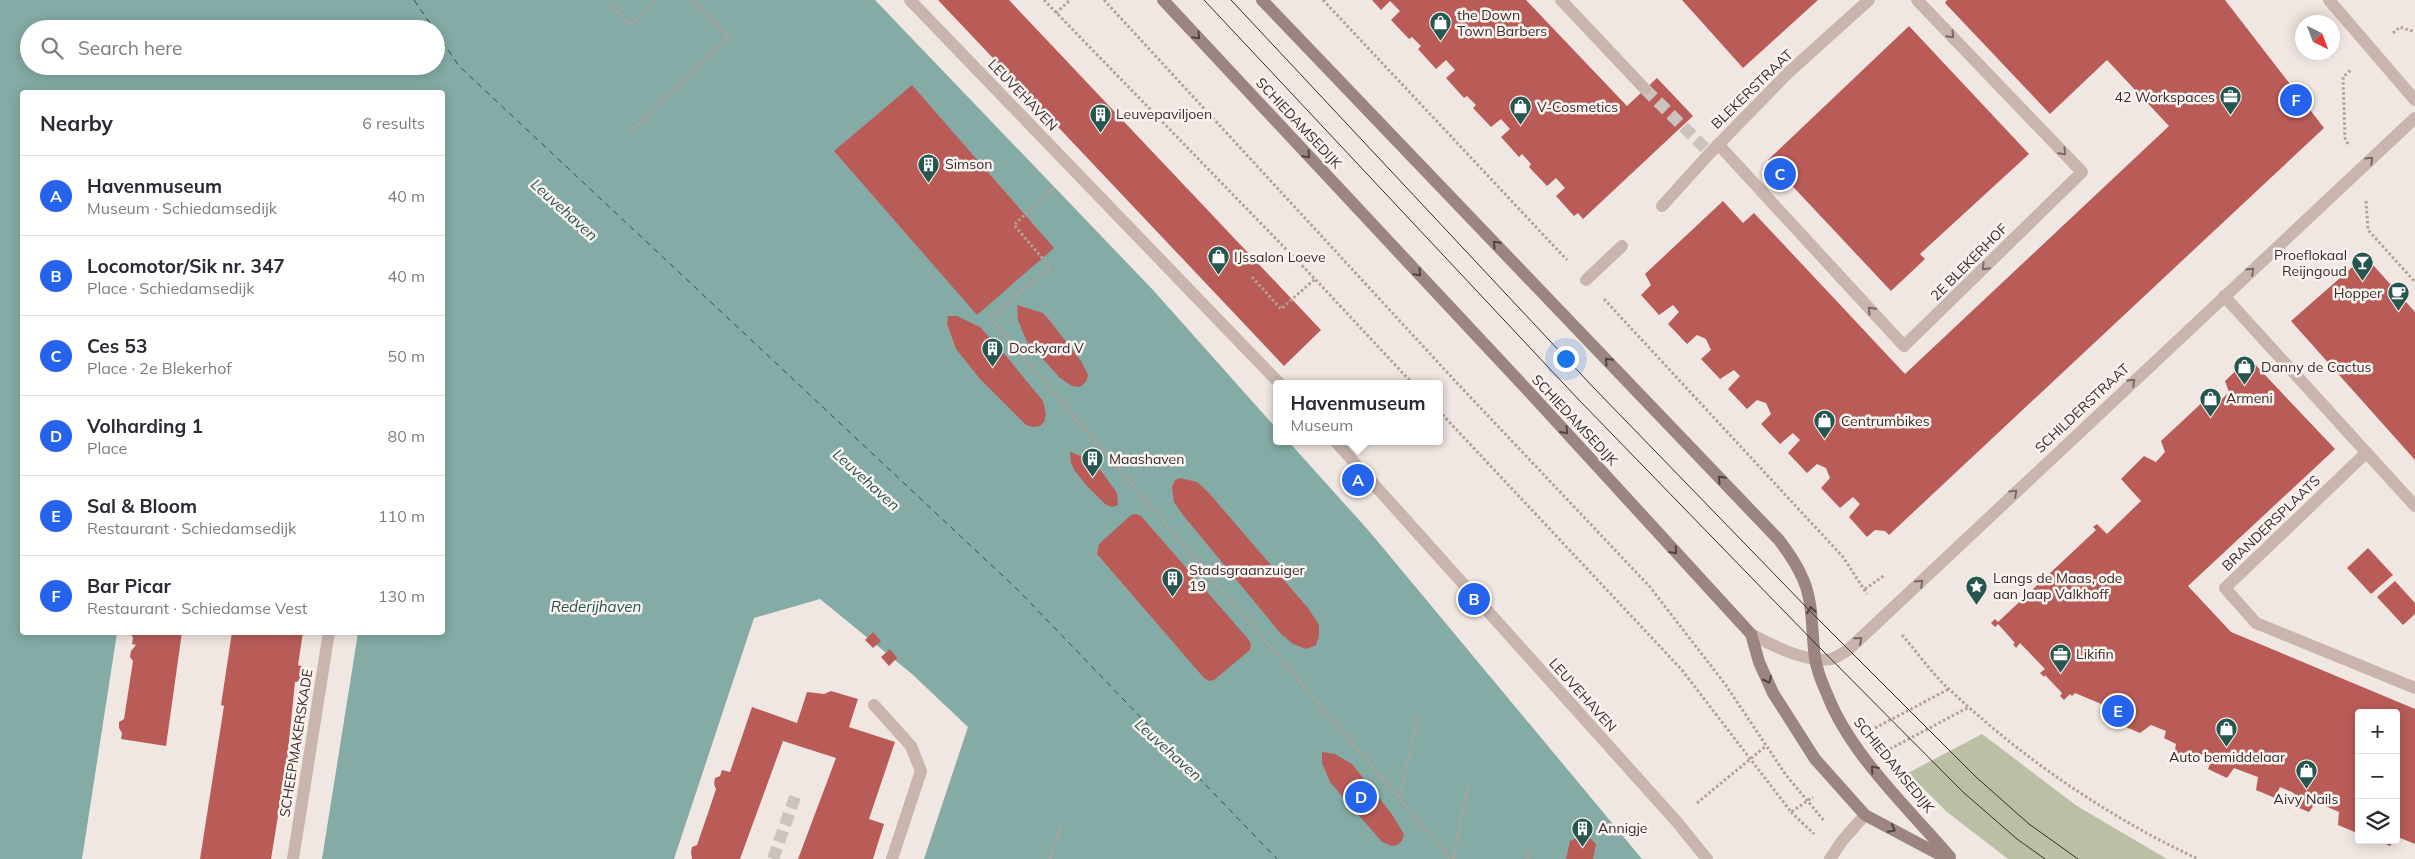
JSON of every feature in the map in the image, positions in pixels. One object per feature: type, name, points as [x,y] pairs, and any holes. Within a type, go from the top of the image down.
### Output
[{"type":"main road","name":"SCHIEDAMSEDIJK","points":[[1163,0],[1538,402],[1751,634],[1759,662],[1773,693],[1815,759],[1865,816],[1950,859]]},
{"type":"main road","name":"SCHIEDAMSEDIJK","points":[[1262,0],[1779,540],[1793,558],[1806,587],[1812,613],[1815,658],[1834,712],[1851,740],[1950,859]]},
{"type":"street","name":"LEUVEHAVEN","points":[[910,0],[1276,380]]},
{"type":"street","points":[[1561,0],[1645,89]]},
{"type":"street","name":"BLEKERSTRAAT","points":[[1662,206],[1714,148],[1789,72],[1869,0]]},
{"type":"street","name":"2E BLEKERHOF","points":[[1714,148],[1904,346],[2082,172],[1917,0]]},
{"type":"street","points":[[2329,0],[2415,100]]},
{"type":"street","name":"SCHILDERSTRAAT","points":[[1751,634],[1775,647],[1815,658],[1832,659],[1848,650],[2415,118]]},
{"type":"street","points":[[1586,280],[1622,246]]},
{"type":"street","points":[[2224,296],[2415,506]]},
{"type":"street","name":"LEUVEHAVEN","points":[[1339,445],[1677,822],[1707,859]]},
{"type":"street","name":"BRANDERSPLAATS","points":[[2366,453],[2225,588],[2256,623],[2415,688]]},
{"type":"street","name":"SCHEEPMAKERSKADE","points":[[293,859],[329,635]]},
{"type":"street","points":[[874,705],[911,746],[921,771],[892,859]]},
{"type":"street","points":[[1830,859],[1842,841],[1865,816]]},
{"type":"path","points":[[610,4],[630,25],[656,0]]},
{"type":"path","points":[[630,132],[728,36],[692,0]]},
{"type":"path","points":[[1044,0],[1315,279],[1409,380]]},
{"type":"path","points":[[1056,13],[1070,0]]},
{"type":"path","points":[[1104,0],[1457,383],[1650,587],[1725,684],[1786,775]]},
{"type":"path","points":[[1054,186],[1014,225],[1050,267],[990,318],[1452,859]]},
{"type":"path","points":[[1252,277],[1281,309],[1315,279]]},
{"type":"path","points":[[1443,415],[1682,670],[1750,759]]},
{"type":"path","points":[[1885,617],[1949,689],[2013,743],[2072,787],[2120,818],[2198,859]]},
{"type":"path","points":[[1399,798],[1418,717]]},
{"type":"path","points":[[1706,795],[1766,746]]},
{"type":"path","points":[[1452,859],[1469,782]]},
{"type":"path","points":[[1050,859],[1061,825]]},
{"type":"path","points":[[1528,859],[1530,851]]},
{"type":"green space","points":[[1982,734],[2077,806],[2167,859],[2008,859],[1947,812],[1908,773]]},
{"type":"water","points":[[0,0],[875,0],[1153,290],[1273,425],[1273,445],[1292,445],[1369,531],[1642,859],[924,859],[968,727],[912,674],[820,599],[754,618],[674,859],[322,859],[358,635],[445,635],[445,90],[20,90],[20,635],[117,635],[82,859],[0,859]]},
{"type":"building","name":"Leuvepaviljoen","points":[[938,0],[1009,0],[1321,330],[1284,366]]},
{"type":"building","points":[[1372,0],[1526,0],[1627,106],[1657,78],[1693,116],[1583,219],[1578,213],[1574,216],[1556,196],[1565,188],[1556,178],[1547,186],[1529,167],[1531,164],[1522,154],[1519,157],[1501,137],[1510,129],[1501,119],[1491,127],[1473,108],[1476,105],[1467,96],[1464,98],[1446,78],[1455,70],[1446,60],[1436,69],[1418,49],[1421,46],[1412,37],[1409,39],[1391,20],[1400,11],[1390,1],[1381,10]]},
{"type":"building","points":[[1682,0],[1818,0],[1743,68]]},
{"type":"building","points":[[1947,0],[2225,0],[2324,128],[1889,535],[1885,531],[1875,530],[1867,537],[1849,517],[1860,504],[1853,497],[1840,508],[1821,488],[1830,478],[1826,468],[1817,464],[1807,473],[1788,453],[1800,440],[1793,433],[1780,444],[1761,424],[1771,414],[1766,403],[1757,400],[1747,409],[1728,389],[1740,376],[1734,370],[1720,379],[1701,359],[1711,350],[1706,339],[1697,335],[1687,344],[1668,324],[1679,312],[1673,305],[1659,315],[1641,295],[1651,285],[1645,274],[1723,201],[1743,223],[1754,213],[1905,374],[2169,126],[2107,60],[2050,114],[1945,3]]},
{"type":"building","points":[[1909,26],[2029,154],[1920,254],[1925,259],[1891,291],[1768,160]]},
{"type":"building","name":"Simson","points":[[912,85],[1054,248],[977,315],[834,151]]},
{"type":"building","points":[[2365,256],[2415,312],[2415,460],[2291,321]]},
{"type":"building","points":[[1017,305],[1043,313],[1081,361],[1088,375],[1086,382],[1080,387],[1072,386],[1060,378],[1026,340],[1018,320]]},
{"type":"building","name":"Dockyard V","points":[[948,316],[957,316],[980,327],[1006,356],[1043,401],[1046,414],[1044,422],[1040,426],[1026,425],[980,379],[956,349],[947,324]]},
{"type":"building","points":[[2249,358],[2335,449],[2188,586],[2231,632],[2415,709],[2415,844],[2400,838],[2400,709],[2355,709],[2355,832],[2338,825],[2339,812],[2316,802],[2309,812],[2289,804],[2294,793],[2280,787],[2275,798],[2256,790],[2258,777],[2234,768],[2227,778],[2208,769],[2212,759],[2198,753],[2194,763],[2174,755],[2176,744],[2164,738],[2166,731],[2151,725],[2140,733],[2107,719],[2106,706],[2075,693],[2072,696],[2070,694],[2064,700],[2060,696],[2062,693],[2045,675],[2044,677],[2040,673],[2045,669],[2020,643],[2016,648],[2013,644],[2015,643],[1998,624],[1995,627],[1991,623],[1995,619],[1998,622],[2096,530],[2093,527],[2097,524],[2107,534],[2141,501],[2121,479],[2144,456],[2156,462],[2165,452],[2161,441],[2208,397],[2219,402],[2229,392],[2225,381]]},
{"type":"building","name":"Maashaven","points":[[1070,452],[1089,459],[1102,472],[1117,493],[1118,505],[1112,507],[1105,504],[1087,486],[1071,463]]},
{"type":"building","points":[[1180,478],[1197,482],[1208,492],[1308,608],[1319,625],[1316,645],[1306,649],[1293,644],[1281,634],[1183,515],[1174,502],[1172,487],[1175,480]]},
{"type":"building","name":"Stadsgraanzuiger 19","points":[[1131,515],[1141,516],[1249,640],[1250,650],[1214,680],[1209,681],[1204,678],[1097,554],[1099,544]]},
{"type":"building","points":[[2368,548],[2393,575],[2371,594],[2347,568]]},
{"type":"building","points":[[2395,581],[2415,603],[2415,614],[2403,625],[2377,597]]},
{"type":"building","points":[[873,632],[881,641],[873,648],[865,640]]},
{"type":"building","points":[[132,635],[182,635],[166,746],[121,739],[122,733],[119,728],[119,722],[124,719],[133,661],[130,657],[131,651],[136,645],[132,644]]},
{"type":"building","points":[[232,635],[303,635],[298,665],[303,667],[306,674],[301,681],[295,682],[287,761],[292,764],[294,770],[293,776],[284,779],[271,859],[200,859],[224,706],[221,705]]},
{"type":"building","points":[[890,649],[897,658],[889,666],[881,657]]},
{"type":"building","points":[[831,691],[858,699],[849,727],[895,742],[869,819],[884,824],[873,859],[798,859],[836,758],[783,741],[740,859],[692,859],[692,847],[697,845],[716,789],[714,784],[715,778],[720,776],[722,770],[730,772],[752,707],[797,723],[807,692],[824,694]]},
{"type":"building","points":[[1322,752],[1335,754],[1352,764],[1391,813],[1404,834],[1402,841],[1392,846],[1382,842],[1330,782],[1322,763]]},
{"type":"building","name":"Annigje","points":[[1582,836],[1590,838],[1596,844],[1593,859],[1566,859],[1570,841]]},
{"type":"ferry route","points":[[414,0],[428,20]]},
{"type":"ferry route","points":[[445,45],[459,66],[1019,591],[1277,859]]},
{"type":"tunnel","points":[[1645,89],[1710,153]]},
{"type":"tunnel","points":[[773,859],[795,797]]},
{"type":"tram line","points":[[1204,0],[1579,400],[1814,642],[1963,792],[2017,839],[2045,859]]},
{"type":"tram line","points":[[1231,0],[1593,387],[1812,613],[1976,777],[2029,824],[2078,859]]},
{"type":"place","name":"the Down Town Barbers","points":[[1441,42]]},
{"type":"place","name":"Bar Picar","points":[[2296,100]]},
{"type":"place","name":"42 Workspaces","points":[[2231,116]]},
{"type":"place","name":"V-Cosmetics","points":[[1521,126]]},
{"type":"place","name":"Leuvepaviljoen","points":[[1100,133]]},
{"type":"place","name":"Ces 53","points":[[1780,174]]},
{"type":"place","name":"Simson","points":[[929,183]]},
{"type":"place","name":"IJssalon Loeve","points":[[1218,276]]},
{"type":"place","name":"Proeflokaal Reijngoud","points":[[2363,282]]},
{"type":"place","name":"Hopper","points":[[2398,312]]},
{"type":"place","name":"Dockyard V","points":[[993,367]]},
{"type":"place","name":"Danny de Cactus","points":[[2245,386]]},
{"type":"place","name":"Armeni","points":[[2210,417]]},
{"type":"place","name":"Centrumbikes","points":[[1825,440]]},
{"type":"place","name":"Maashaven","points":[[1093,478]]},
{"type":"place","name":"Havenmuseum","points":[[1358,480]]},
{"type":"place","name":"Stadsgraanzuiger 19","points":[[1173,597]]},
{"type":"place","name":"Locomotor/Sik nr. 347","points":[[1474,599]]},
{"type":"place","name":"Langs de Maas, ode aan Jaap Valkhoff","points":[[1977,605]]},
{"type":"place","name":"Likifin","points":[[2060,673]]},
{"type":"place","name":"Sal & Bloom","points":[[2118,711]]},
{"type":"place","name":"Auto bemiddelaar","points":[[2227,748]]},
{"type":"place","name":"Aivy Nails","points":[[2306,790]]},
{"type":"place","name":"Volharding 1","points":[[1361,797]]},
{"type":"place","name":"Annigje","points":[[1582,847]]},
{"type":"water label","name":"Leuvehaven","points":[[564,210]]},
{"type":"water label","name":"Leuvehaven","points":[[866,480]]},
{"type":"water label","name":"Rederijhaven","points":[[596,607]]},
{"type":"water label","name":"Leuvehaven","points":[[1168,750]]}]
